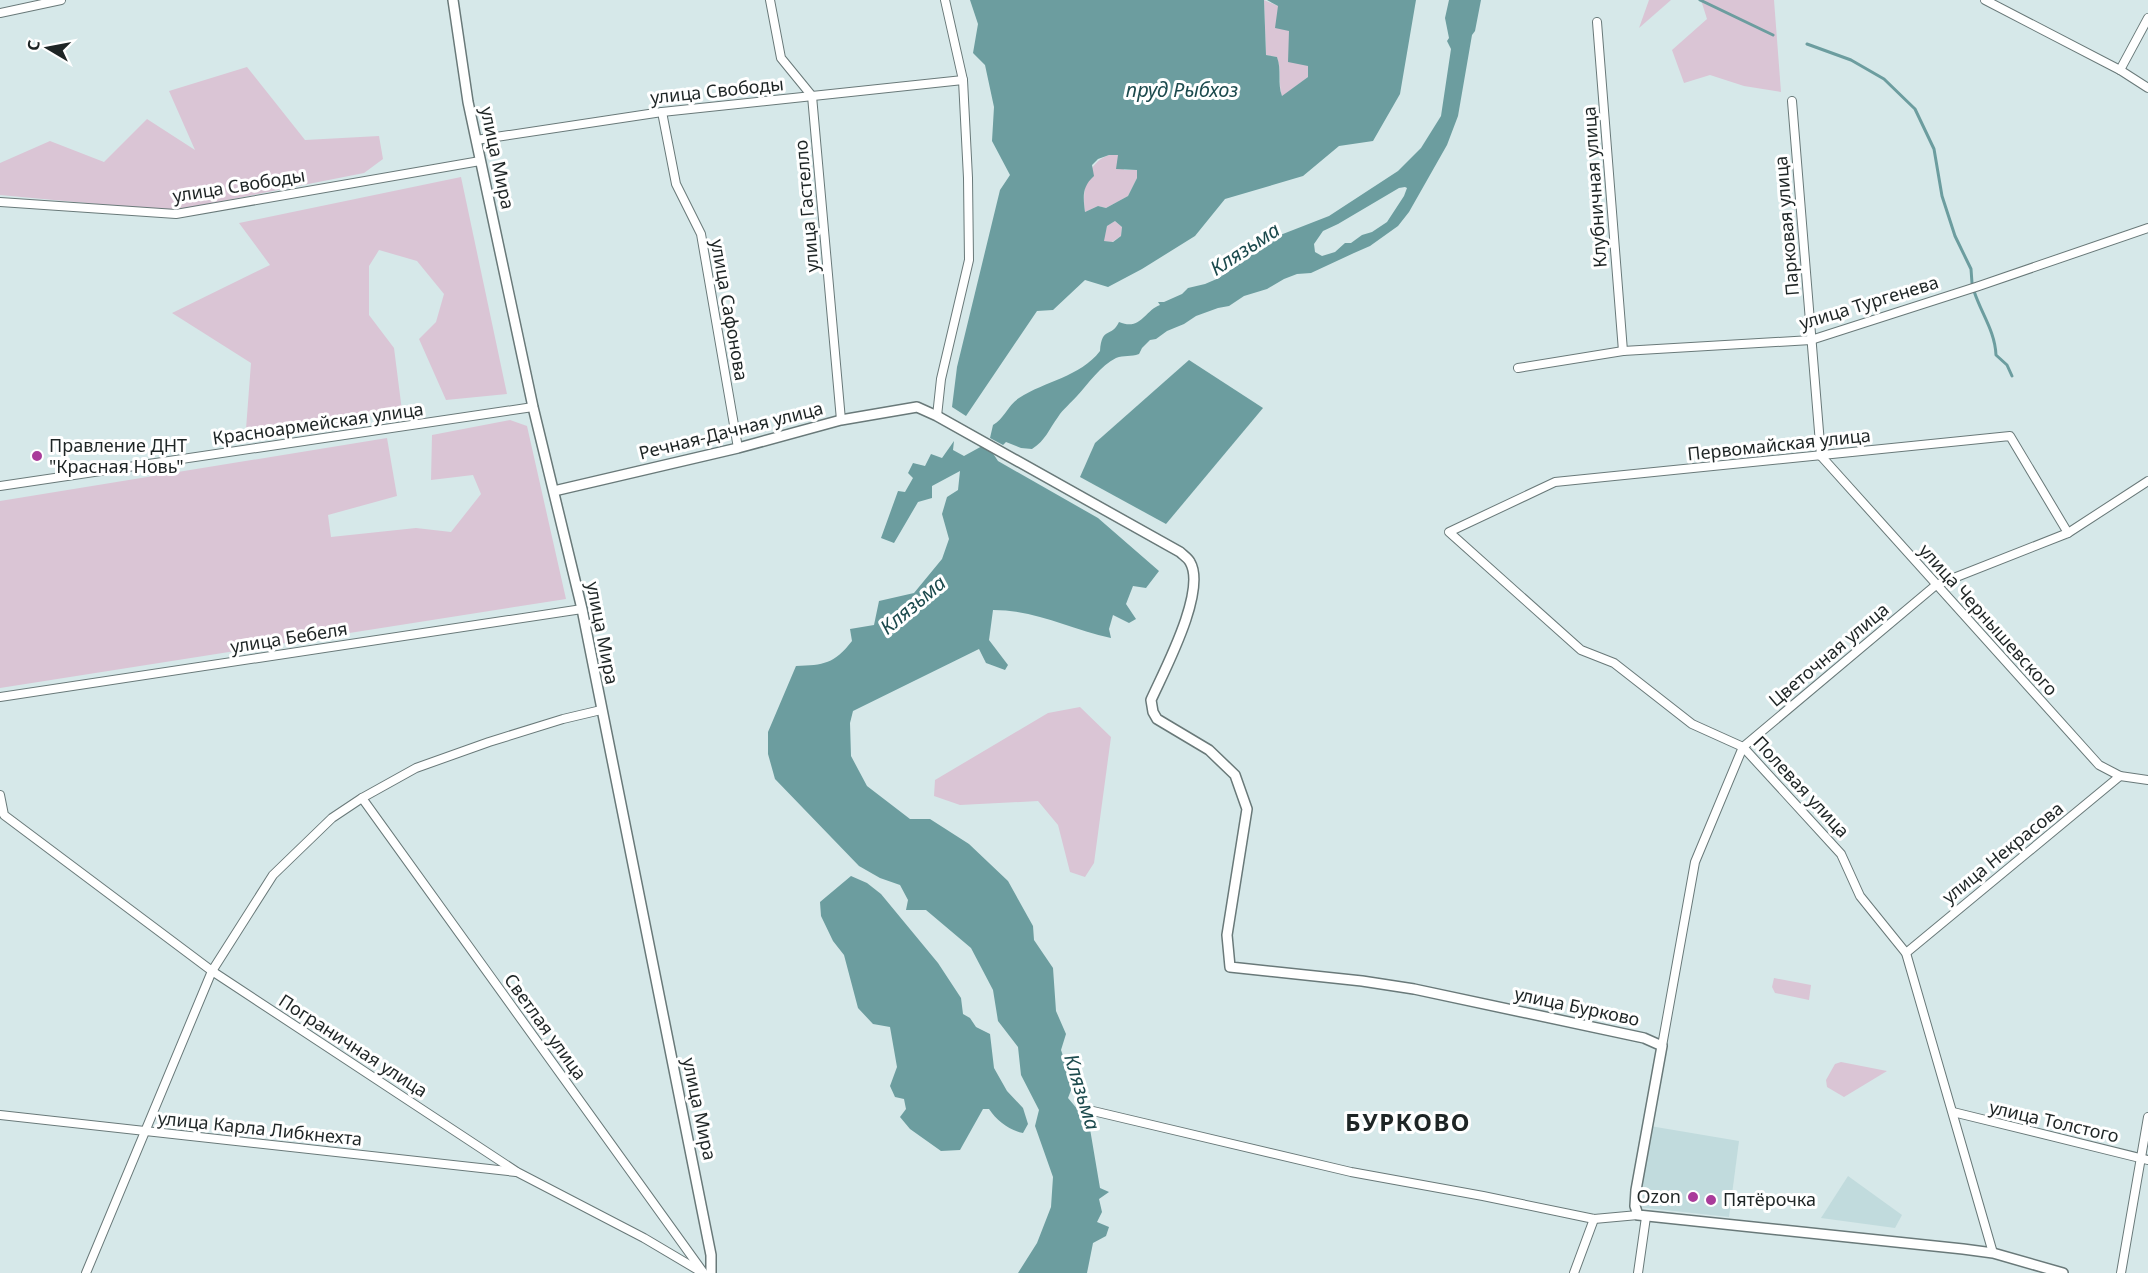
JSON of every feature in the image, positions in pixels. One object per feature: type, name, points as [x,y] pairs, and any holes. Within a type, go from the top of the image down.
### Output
[{"type":"street","points":[[0,13],[61,0]]},
{"type":"street","points":[[446,0],[454,3]]},
{"type":"street","points":[[770,0],[781,58],[812,96]]},
{"type":"street","points":[[937,416],[941,379],[969,260],[963,80],[945,0]]},
{"type":"street","points":[[1985,0],[2120,70],[2148,88]]},
{"type":"street","name":"улица Мира","points":[[454,3],[468,102],[533,407],[582,609],[711,1254],[711,1273]]},
{"type":"street","points":[[2120,70],[2148,18]]},
{"type":"street","name":"Клубничная улица","points":[[1597,22],[1623,351]]},
{"type":"street","name":"улица Свободы","points":[[476,140],[662,112],[963,80]]},
{"type":"street","name":"улица Гастелло","points":[[812,96],[841,420]]},
{"type":"street","name":"Парковая улица","points":[[1792,101],[1821,456]]},
{"type":"street","name":"улица Сафонова","points":[[662,112],[676,184],[701,234],[738,448]]},
{"type":"street","name":"улица Свободы","points":[[0,202],[176,214],[480,161]]},
{"type":"street","name":"улица Тургенева","points":[[1518,368],[1623,351],[1811,340],[2148,228]]},
{"type":"street","name":"Красноармейская улица","points":[[0,486],[533,407]]},
{"type":"street","name":"Речная-Дачная улица","points":[[554,492],[738,448],[841,420],[917,407],[937,416]]},
{"type":"street","name":"улица Бурково","points":[[937,416],[1180,552],[1190,562],[1195,585],[1187,618],[1151,700],[1157,719],[1209,750],[1235,775],[1247,809],[1227,935],[1230,967],[1414,989],[1644,1038],[1662,1046]]},
{"type":"street","name":"Первомайская улица","points":[[1449,532],[1555,482],[2010,436],[2068,533]]},
{"type":"street","name":"улица Чернышевского","points":[[1821,456],[2099,765],[2120,776],[2148,780]]},
{"type":"street","name":"Цветочная улица","points":[[1662,1046],[1695,862],[1743,747],[1936,585],[2068,533],[2148,481]]},
{"type":"street","name":"Полевая улица","points":[[1449,532],[1581,650],[1614,663],[1692,724],[1743,747],[1841,854],[1860,896],[1906,953],[1993,1254]]},
{"type":"street","name":"улица Бебеля","points":[[0,697],[582,609]]},
{"type":"street","points":[[86,1273],[212,971],[273,875],[332,818],[362,798],[416,768],[563,719],[601,710]]},
{"type":"street","name":"улица Некрасова","points":[[1906,953],[2120,776]]},
{"type":"street","name":"Пограничная улица","points":[[0,795],[4,815],[212,971],[517,1172],[644,1238],[703,1273]]},
{"type":"street","name":"Светлая улица","points":[[362,798],[703,1273]]},
{"type":"street","points":[[1638,1273],[1642,1216],[1635,1206],[1636,1190],[1662,1046]]},
{"type":"street","points":[[1093,1111],[1351,1172],[1594,1219],[1642,1216],[1993,1254],[2062,1273]]},
{"type":"street","name":"улица Толстого","points":[[1953,1112],[2145,1159]]},
{"type":"street","name":"улица Карла Либкнехта","points":[[0,1115],[517,1172]]},
{"type":"street","points":[[2121,1273],[2145,1159],[2148,1117]]},
{"type":"street","points":[[1574,1273],[1594,1219]]},
{"type":"shaded area","points":[[1264,0],[1278,6],[1308,66],[1308,77],[1282,97],[1277,57],[1266,55]]},
{"type":"shaded area","points":[[1649,0],[1671,0],[1639,28]]},
{"type":"shaded area","points":[[1701,0],[1774,0],[1781,92],[1744,86],[1710,75],[1684,83],[1672,50],[1707,19]]},
{"type":"shaded area","points":[[247,67],[305,140],[379,136],[383,159],[364,173],[172,211],[0,195],[0,163],[50,141],[104,162],[147,119],[195,150],[169,91]]},
{"type":"shaded area","points":[[1109,155],[1119,155],[1124,170],[1138,170],[1137,178],[1128,196],[1106,208],[1098,206],[1085,212],[1084,195],[1087,178],[1095,164]]},
{"type":"shaded area","points":[[461,177],[507,394],[446,400],[419,339],[436,322],[444,294],[417,261],[379,250],[369,266],[369,315],[394,348],[402,411],[246,429],[251,363],[172,313],[270,265],[239,223]]},
{"type":"shaded area","points":[[1115,221],[1122,227],[1121,236],[1112,242],[1103,241],[1107,226]]},
{"type":"shaded area","points":[[510,420],[527,426],[566,599],[0,688],[0,501],[387,438],[397,496],[328,515],[331,537],[416,528],[451,532],[481,494],[473,475],[431,480],[432,435]]},
{"type":"shaded area","points":[[1080,707],[1111,737],[1094,863],[1085,877],[1070,872],[1058,825],[1038,801],[960,805],[934,796],[935,780],[1048,713]]},
{"type":"shaded area","points":[[1774,978],[1811,985],[1809,1000],[1775,993],[1772,987]]},
{"type":"shaded area","points":[[1841,1062],[1887,1071],[1844,1097],[1827,1087],[1826,1080],[1835,1064]]},
{"type":"shaded area","points":[[1650,1126],[1739,1141],[1729,1217],[1637,1207]]},
{"type":"shaded area","points":[[1848,1176],[1902,1215],[1895,1228],[1821,1218]]},
{"type":"water","name":"пруд Рыбхоз","points":[[970,0],[1264,0],[1266,55],[1277,57],[1282,96],[1308,77],[1308,66],[1288,62],[1289,31],[1275,28],[1278,6],[1267,0],[1416,0],[1400,94],[1373,141],[1339,146],[1303,176],[1225,199],[1195,236],[1142,269],[1108,287],[1085,280],[1053,310],[1037,311],[966,416],[952,407],[957,367],[1000,190],[1010,175],[992,141],[994,107],[985,65],[973,53],[978,24]],"holes":[[[1118,155],[1116,169],[1137,170],[1137,178],[1128,196],[1106,208],[1098,206],[1085,212],[1084,192],[1094,176],[1092,165],[1098,159]],[[1115,221],[1122,227],[1121,236],[1113,242],[1104,241],[1107,226]]]},
{"type":"water","points":[[1449,0],[1481,0],[1475,31],[1472,35],[1458,116],[1447,145],[1409,212],[1398,226],[1370,246],[1311,273],[1297,274],[1267,289],[1244,296],[1229,306],[1196,316],[1156,339],[1150,340],[1139,354],[1110,361],[1062,411],[1044,438],[1032,449],[1021,448],[1006,442],[1003,445],[990,438],[993,425],[1015,401],[1083,367],[1100,351],[1103,338],[1119,322],[1132,324],[1137,322],[1160,305],[1158,302],[1164,302],[1182,294],[1188,288],[1219,278],[1253,254],[1265,241],[1329,216],[1398,171],[1421,148],[1441,116],[1451,49],[1447,41],[1449,38],[1445,18]],"holes":[[[1399,188],[1407,188],[1387,222],[1351,243],[1345,243],[1335,252],[1322,256],[1315,252],[1314,244],[1323,231]]]},
{"type":"water","points":[[1189,360],[1263,408],[1166,524],[1080,477],[1095,443]]},
{"type":"water","name":"Клязьма","points":[[954,441],[953,450],[964,456],[984,445],[990,449],[998,461],[1098,518],[1159,571],[1146,588],[1133,586],[1126,604],[1136,619],[1129,623],[1113,615],[1109,629],[1111,638],[1039,616],[993,610],[989,640],[1008,665],[1005,670],[986,663],[979,649],[853,711],[850,723],[851,756],[867,786],[910,819],[930,819],[969,844],[1008,881],[1033,926],[1034,940],[1053,968],[1056,1011],[1066,1034],[1061,1050],[1073,1085],[1068,1098],[1089,1123],[1100,1188],[1109,1192],[1099,1199],[1102,1212],[1097,1222],[1109,1227],[1106,1236],[1093,1243],[1087,1273],[1018,1273],[1037,1243],[1051,1207],[1053,1177],[1035,1126],[1039,1110],[1021,1075],[1018,1047],[998,1021],[993,990],[971,948],[926,910],[906,910],[908,900],[900,885],[880,878],[859,866],[775,779],[768,754],[768,732],[796,666],[821,664],[834,659],[852,641],[850,629],[874,625],[879,601],[914,593],[942,559],[949,539],[942,514],[947,497],[958,490],[960,471],[932,486],[932,498],[918,502],[894,543],[881,538],[898,491],[905,492],[913,478],[908,473],[913,463],[925,466],[931,454],[942,458]]},
{"type":"water","points":[[851,876],[867,883],[881,894],[938,963],[961,998],[963,1014],[970,1018],[976,1027],[990,1034],[994,1068],[1007,1091],[1023,1108],[1028,1124],[1023,1133],[1004,1124],[989,1109],[983,1109],[960,1150],[941,1151],[910,1129],[900,1117],[906,1109],[904,1099],[895,1097],[890,1086],[897,1067],[890,1027],[873,1024],[858,1008],[844,955],[833,941],[821,916],[820,902]]},
{"type":"waterway","points":[[1700,0],[1773,35]]},
{"type":"waterway","points":[[1807,44],[1851,60],[1884,79],[1915,109],[1934,149],[1942,196],[1955,236],[1971,269],[1972,283]]},
{"type":"waterway","points":[[1974,291],[1990,330],[1996,355],[2007,365],[2012,376]]},
{"type":"place","name":"Правление ДНТ \"Красная Новь\"","points":[[37,456]]},
{"type":"place","name":"Ozon","points":[[1693,1197]]},
{"type":"place","name":"Пятёрочка","points":[[1711,1200]]},
{"type":"district","name":"БУРКОВО","points":[[1408,1123]]}]
